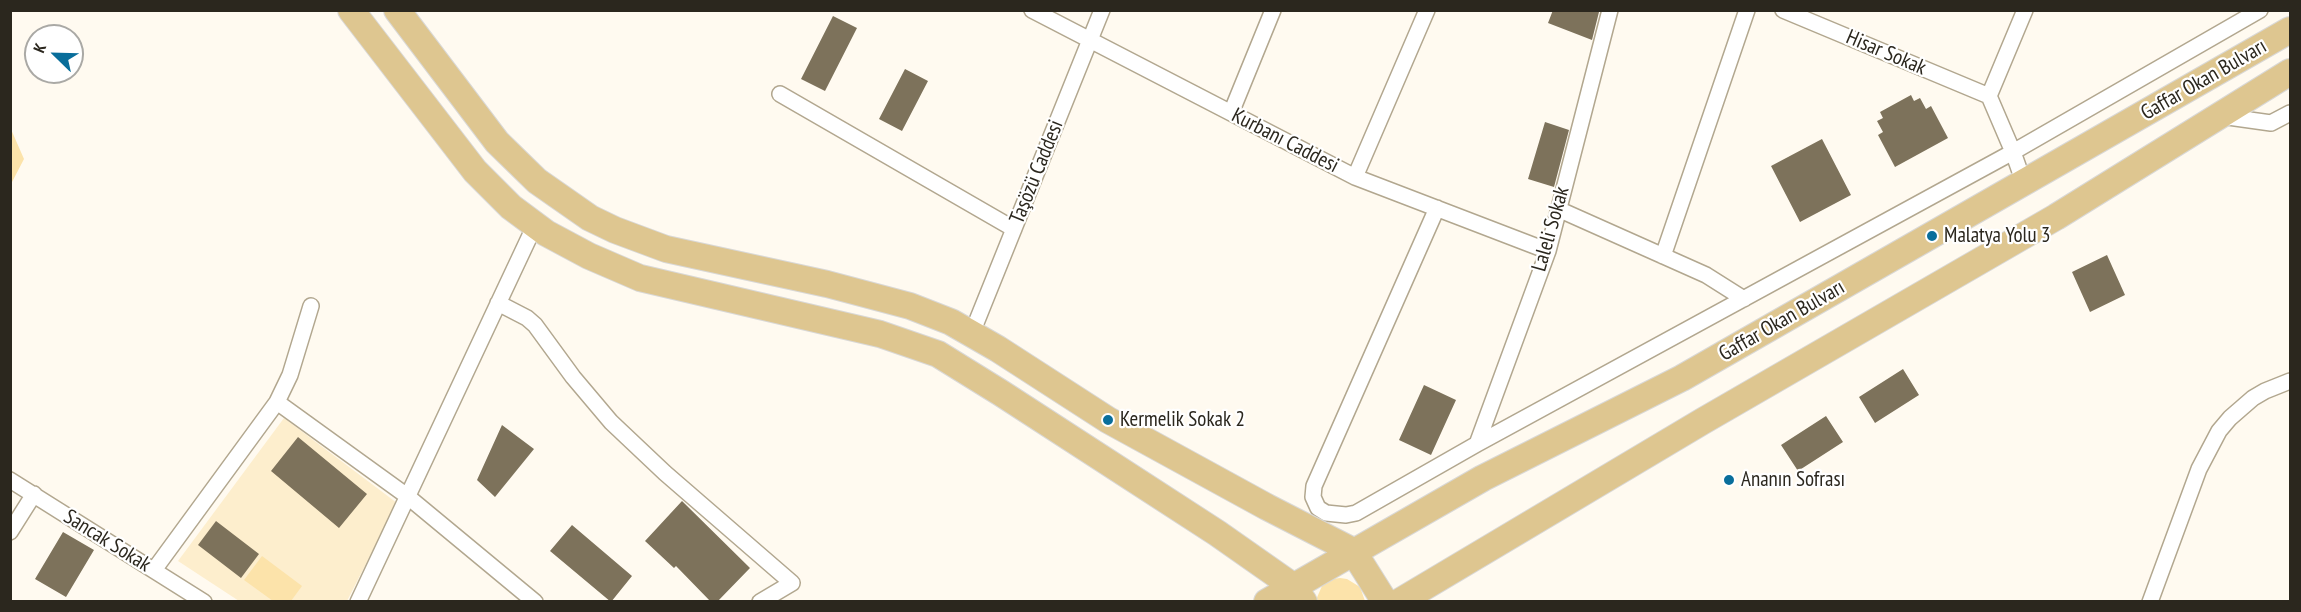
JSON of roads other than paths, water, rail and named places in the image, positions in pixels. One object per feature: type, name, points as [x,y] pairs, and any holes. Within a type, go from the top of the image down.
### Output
[{"type":"highway","points":[[351,10],[475,171],[511,207],[535,225],[589,256],[639,278],[880,334],[938,354],[1217,533],[1299,594]]},
{"type":"highway","points":[[397,10],[497,142],[537,181],[590,218],[666,249],[827,284],[910,306],[951,322],[1108,420],[1353,551],[1385,602]]},
{"type":"highway","name":"Gaffar Okan Bulvarı","points":[[1267,602],[1299,594],[1353,551],[1483,478],[1682,378],[2290,30]]},
{"type":"highway","name":"Gaffar Okan Bulvarı","points":[[1399,602],[1702,421],[2056,217],[2290,72]]},
{"type":"street","name":"Kurbanı Caddesi","points":[[1032,10],[1355,177],[1548,251]]},
{"type":"street","name":"Taşözü Caddesi","points":[[972,333],[1102,10]]},
{"type":"street","points":[[1231,112],[1274,10]]},
{"type":"street","points":[[1355,177],[1427,10]]},
{"type":"street","name":"Laleli Sokak","points":[[1478,444],[1548,251],[1610,10]]},
{"type":"street","points":[[1663,256],[1747,10]]},
{"type":"street","name":"Hisar Sokak","points":[[1783,10],[1989,96]]},
{"type":"street","points":[[2024,183],[1989,96],[2025,10]]},
{"type":"street","points":[[1437,208],[1317,477],[1313,497],[1318,508],[1326,513],[1346,515],[1356,513],[2013,152],[2260,10]]},
{"type":"street","points":[[780,94],[1014,229]]},
{"type":"street","points":[[2218,116],[2271,123],[2290,113]]},
{"type":"street","points":[[1558,209],[1706,275],[1744,299]]},
{"type":"street","points":[[358,602],[535,225]]},
{"type":"street","points":[[498,303],[527,318],[535,325],[573,377],[611,422],[665,473],[792,583],[760,602]]},
{"type":"street","points":[[153,570],[277,402],[290,375],[311,306]]},
{"type":"street","points":[[2150,602],[2199,469],[2219,432],[2230,418],[2253,398],[2290,381]]},
{"type":"street","points":[[277,402],[407,496],[535,602]]},
{"type":"street","name":"Sancak Sokak","points":[[10,480],[204,602]]},
{"type":"street","points":[[10,532],[34,494]]},
{"type":"place","name":"Malatya Yolu 3","points":[[1932,236]]},
{"type":"place","name":"Kermelik Sokak 2","points":[[1108,420]]},
{"type":"place","name":"Ananın Sofrası","points":[[1729,480]]}]
